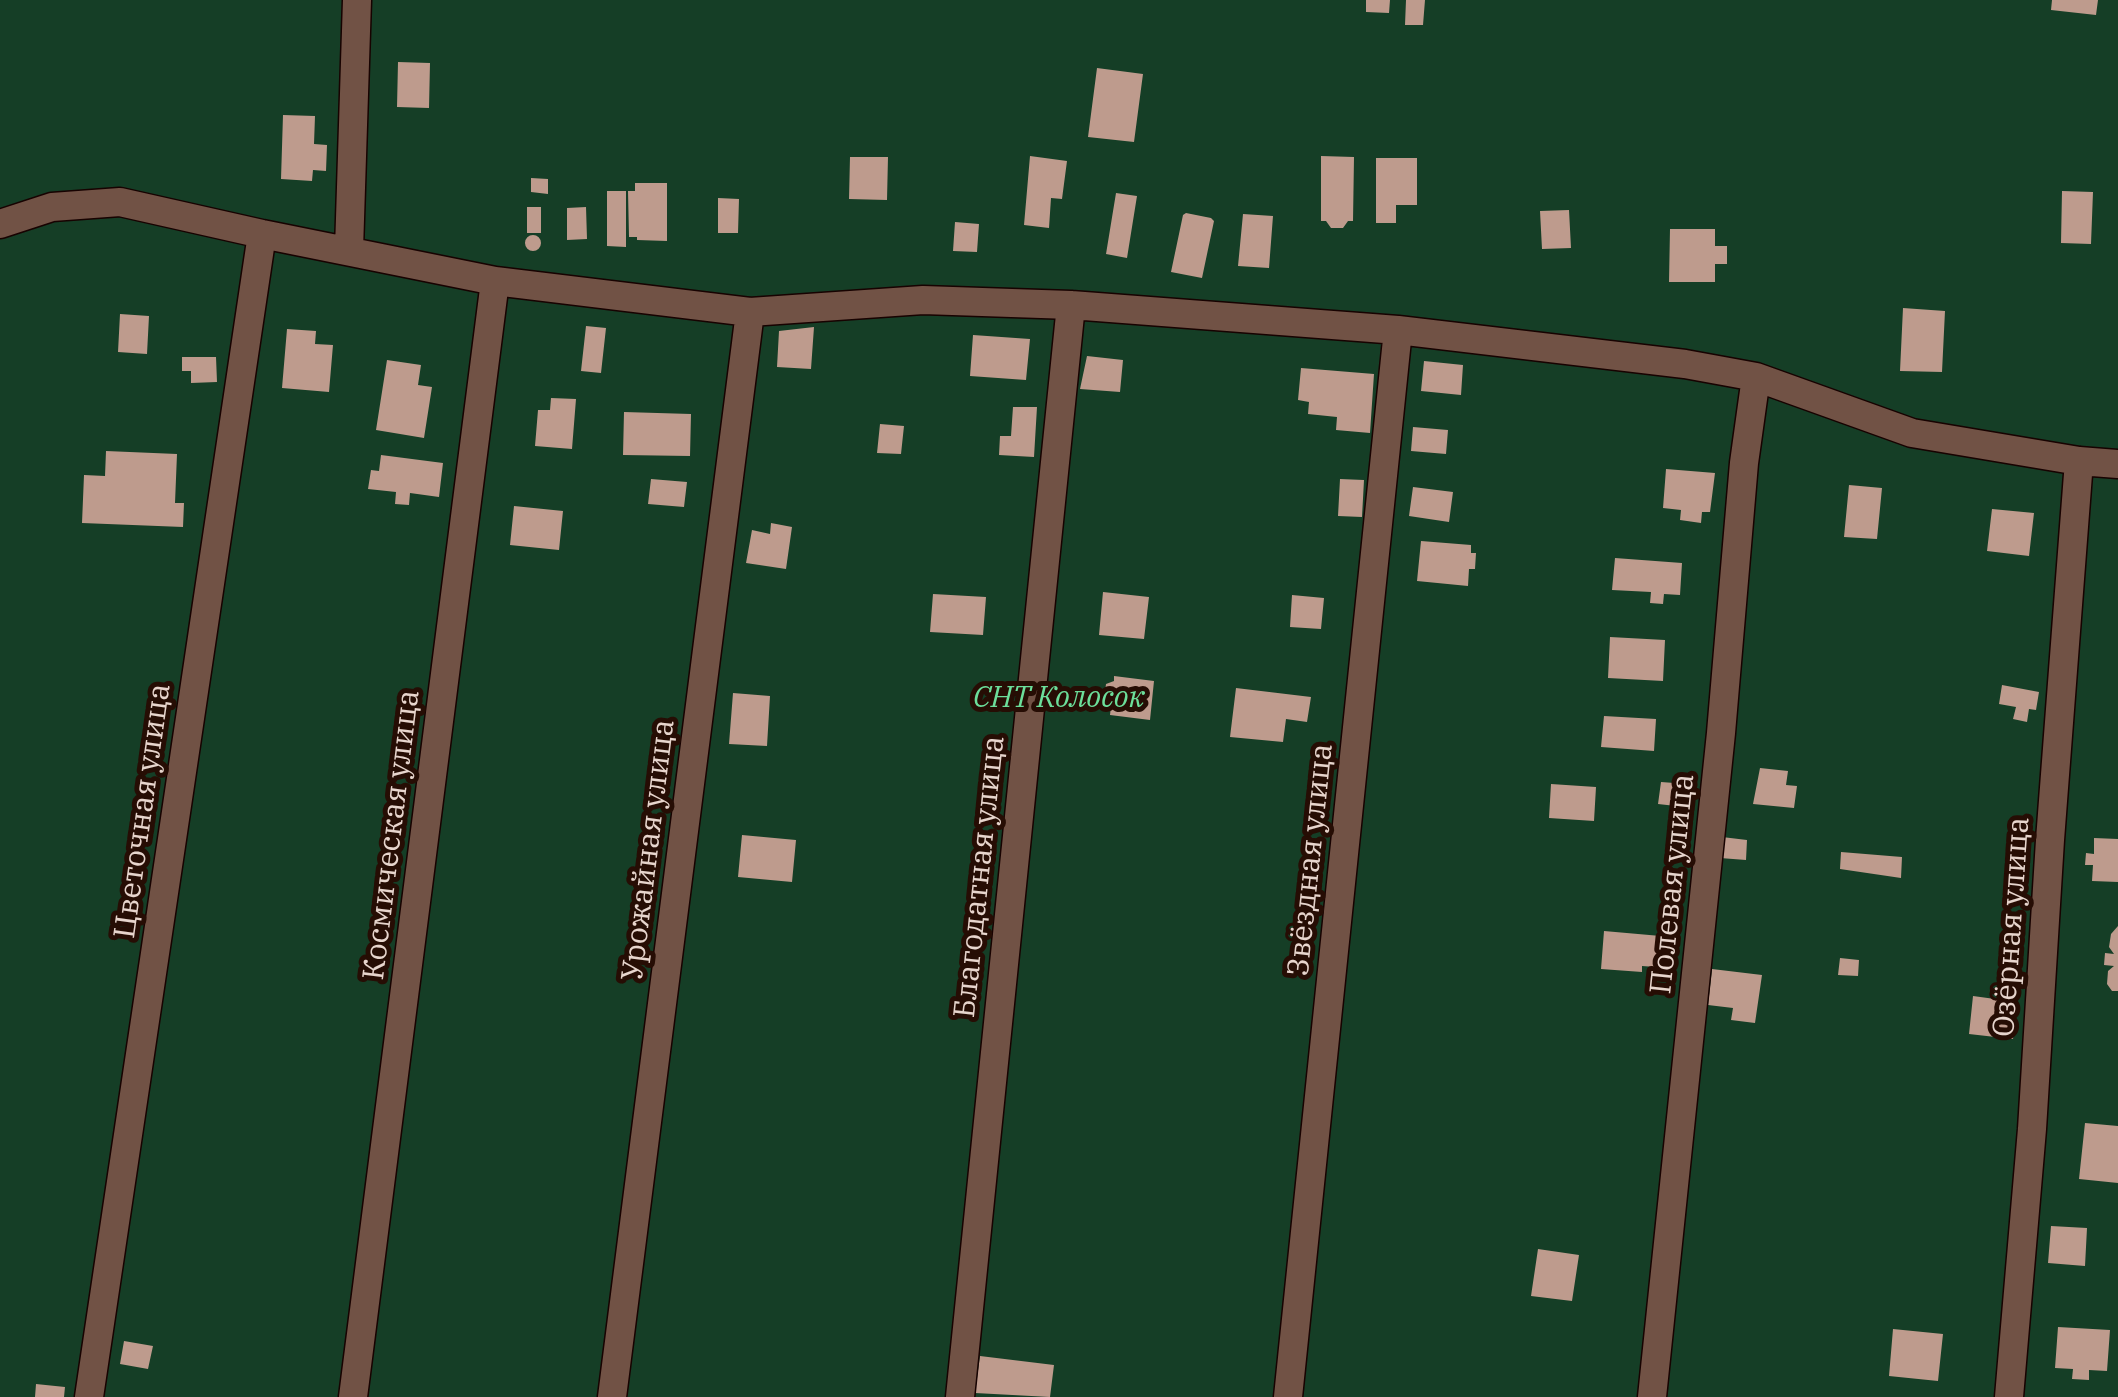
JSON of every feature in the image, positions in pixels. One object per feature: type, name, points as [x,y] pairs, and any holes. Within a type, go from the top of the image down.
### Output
[{"type":"street","points":[[349,250],[358,0]]},
{"type":"street","points":[[0,224],[52,207],[120,202],[495,280],[750,312],[923,300],[1071,305],[1398,330],[1685,364],[1756,377],[1912,433],[2118,464]]},
{"type":"street","name":"Цветочная улица","points":[[89,1397],[262,234]]},
{"type":"street","name":"Космическая улица","points":[[354,1397],[495,280]]},
{"type":"street","name":"Благодатная улица","points":[[960,1397],[1071,305]]},
{"type":"street","name":"Урожайная улица","points":[[612,1397],[750,312]]},
{"type":"street","name":"Звёздная улица","points":[[1288,1397],[1398,330]]},
{"type":"street","name":"Полевая улица","points":[[1652,1397],[1721,733],[1744,463],[1756,377]]},
{"type":"street","name":"Озёрная улица","points":[[2009,1397],[2079,461]]},
{"type":"green space","name":"СНТ Колосок","points":[[0,0],[2118,0],[2118,1397],[0,1397]]},
{"type":"building","points":[[1366,0],[1390,0],[1389,13],[1366,12]]},
{"type":"building","points":[[1406,0],[1425,0],[1423,25],[1405,25]]},
{"type":"building","points":[[2052,0],[2098,0],[2096,15],[2051,10]]},
{"type":"building","points":[[398,62],[430,63],[429,108],[397,107]]},
{"type":"building","points":[[1097,68],[1143,74],[1134,142],[1088,137]]},
{"type":"building","points":[[283,115],[315,116],[314,144],[327,145],[326,171],[313,170],[312,181],[281,179]]},
{"type":"building","points":[[1030,156],[1067,161],[1062,199],[1051,198],[1049,228],[1024,225]]},
{"type":"building","points":[[1321,156],[1354,157],[1353,221],[1343,228],[1331,228],[1321,221]]},
{"type":"building","points":[[850,157],[888,157],[887,200],[849,199]]},
{"type":"building","points":[[1376,158],[1417,158],[1417,205],[1396,205],[1396,223],[1376,223]]},
{"type":"building","points":[[531,178],[548,179],[548,194],[531,192]]},
{"type":"building","points":[[635,183],[667,183],[667,241],[629,237],[628,191],[635,191]]},
{"type":"building","points":[[607,191],[626,191],[626,247],[607,246]]},
{"type":"building","points":[[2062,191],[2093,192],[2091,244],[2061,243]]},
{"type":"building","points":[[1116,193],[1137,196],[1127,258],[1106,254]]},
{"type":"building","points":[[718,198],[739,199],[738,233],[718,233]]},
{"type":"building","points":[[527,207],[541,207],[541,233],[527,233]]},
{"type":"building","points":[[586,207],[587,239],[567,240],[567,208]]},
{"type":"building","points":[[1569,210],[1571,248],[1542,249],[1540,211]]},
{"type":"building","points":[[1186,213],[1214,221],[1202,278],[1171,272]]},
{"type":"building","points":[[1243,214],[1273,216],[1269,268],[1238,266]]},
{"type":"building","points":[[955,222],[979,224],[977,252],[953,251]]},
{"type":"building","points":[[1670,229],[1715,229],[1715,246],[1727,246],[1727,264],[1715,264],[1715,282],[1669,282]]},
{"type":"building","points":[[533,235],[541,243],[533,251],[525,243]]},
{"type":"building","points":[[1903,308],[1945,311],[1942,372],[1900,371]]},
{"type":"building","points":[[120,314],[149,316],[147,354],[118,352]]},
{"type":"building","points":[[586,326],[606,328],[601,373],[581,371]]},
{"type":"building","points":[[814,327],[811,369],[777,367],[779,331]]},
{"type":"building","points":[[287,329],[316,331],[315,344],[333,345],[329,392],[282,388]]},
{"type":"building","points":[[973,335],[1030,339],[1026,380],[970,376]]},
{"type":"building","points":[[1087,356],[1123,360],[1120,392],[1080,389]]},
{"type":"building","points":[[182,357],[216,357],[217,382],[191,383],[191,371],[182,371]]},
{"type":"building","points":[[387,360],[421,365],[418,385],[432,387],[424,438],[376,430]]},
{"type":"building","points":[[1424,361],[1463,365],[1461,395],[1421,391]]},
{"type":"building","points":[[1301,368],[1374,374],[1370,433],[1336,430],[1337,417],[1308,414],[1309,402],[1298,400]]},
{"type":"building","points":[[551,398],[576,399],[572,449],[535,446],[538,410],[550,410]]},
{"type":"building","points":[[1013,407],[1037,407],[1034,457],[999,455],[1000,436],[1011,436]]},
{"type":"building","points":[[624,412],[691,414],[690,456],[623,455]]},
{"type":"building","points":[[880,424],[904,426],[901,454],[877,453]]},
{"type":"building","points":[[1413,427],[1448,430],[1446,454],[1411,451]]},
{"type":"building","points":[[106,451],[177,454],[175,503],[184,503],[183,527],[82,523],[84,475],[105,476]]},
{"type":"building","points":[[381,455],[443,463],[439,497],[410,493],[409,505],[395,504],[396,492],[368,489],[371,470],[379,471]]},
{"type":"building","points":[[1666,469],[1715,473],[1710,512],[1702,512],[1701,523],[1680,520],[1681,510],[1663,508]]},
{"type":"building","points":[[651,479],[687,482],[684,507],[648,504]]},
{"type":"building","points":[[1340,479],[1364,480],[1362,517],[1338,516]]},
{"type":"building","points":[[1849,485],[1882,488],[1877,539],[1844,537]]},
{"type":"building","points":[[1413,487],[1453,492],[1449,522],[1409,516]]},
{"type":"building","points":[[514,506],[563,511],[559,550],[510,545]]},
{"type":"building","points":[[1992,509],[2034,513],[2029,556],[1987,551]]},
{"type":"building","points":[[771,523],[792,527],[786,569],[746,563],[752,530],[770,534]]},
{"type":"building","points":[[1421,541],[1471,545],[1471,553],[1476,553],[1475,569],[1469,569],[1468,586],[1417,581]]},
{"type":"building","points":[[1615,558],[1682,563],[1680,595],[1664,594],[1663,604],[1650,603],[1651,592],[1612,590]]},
{"type":"building","points":[[1103,592],[1149,597],[1144,639],[1099,635]]},
{"type":"building","points":[[933,594],[986,597],[983,635],[930,632]]},
{"type":"building","points":[[1292,595],[1324,598],[1321,629],[1290,627]]},
{"type":"building","points":[[1610,637],[1665,640],[1663,681],[1608,678]]},
{"type":"building","points":[[1114,676],[1154,681],[1150,720],[1110,715],[1112,697],[1105,692],[1106,684],[1114,681]]},
{"type":"building","points":[[2002,685],[2039,692],[2036,710],[2029,709],[2027,722],[2013,719],[2016,707],[1999,704]]},
{"type":"building","points":[[1236,688],[1311,697],[1307,722],[1286,719],[1283,742],[1230,737]]},
{"type":"building","points":[[733,693],[770,696],[767,746],[729,744]]},
{"type":"building","points":[[1604,716],[1656,719],[1654,751],[1601,747]]},
{"type":"building","points":[[1760,768],[1788,771],[1786,785],[1797,786],[1794,808],[1753,804]]},
{"type":"building","points":[[1661,782],[1688,784],[1685,807],[1658,804]]},
{"type":"building","points":[[1551,784],[1596,787],[1594,821],[1549,818]]},
{"type":"building","points":[[742,835],[796,840],[792,882],[738,877]]},
{"type":"building","points":[[1722,837],[1747,840],[1746,860],[1720,858]]},
{"type":"building","points":[[2094,838],[2118,839],[2118,882],[2092,881],[2093,865],[2085,865],[2086,853],[2094,854]]},
{"type":"building","points":[[1841,852],[1902,857],[1901,878],[1840,869]]},
{"type":"building","points":[[2118,926],[2118,991],[2112,991],[2107,984],[2108,971],[2114,966],[2104,965],[2105,953],[2114,954],[2109,947],[2111,934]]},
{"type":"building","points":[[1604,931],[1672,937],[1669,968],[1642,966],[1642,972],[1601,969]]},
{"type":"building","points":[[1840,958],[1859,960],[1858,976],[1838,975]]},
{"type":"building","points":[[1712,969],[1762,975],[1755,1023],[1731,1020],[1733,1008],[1708,1005]]},
{"type":"building","points":[[1973,996],[2017,1002],[2013,1039],[1969,1034]]},
{"type":"building","points":[[2085,1123],[2118,1126],[2118,1183],[2079,1179]]},
{"type":"building","points":[[2051,1226],[2087,1228],[2085,1266],[2048,1263]]},
{"type":"building","points":[[1538,1249],[1579,1255],[1572,1301],[1531,1296]]},
{"type":"building","points":[[2058,1327],[2110,1330],[2107,1371],[2089,1370],[2089,1380],[2072,1379],[2073,1369],[2055,1368]]},
{"type":"building","points":[[1893,1329],[1943,1334],[1938,1381],[1889,1376]]},
{"type":"building","points":[[124,1341],[153,1346],[148,1369],[120,1364]]},
{"type":"building","points":[[980,1356],[1054,1365],[1050,1397],[975,1393]]},
{"type":"building","points":[[36,1384],[65,1387],[64,1397],[35,1397]]}]
